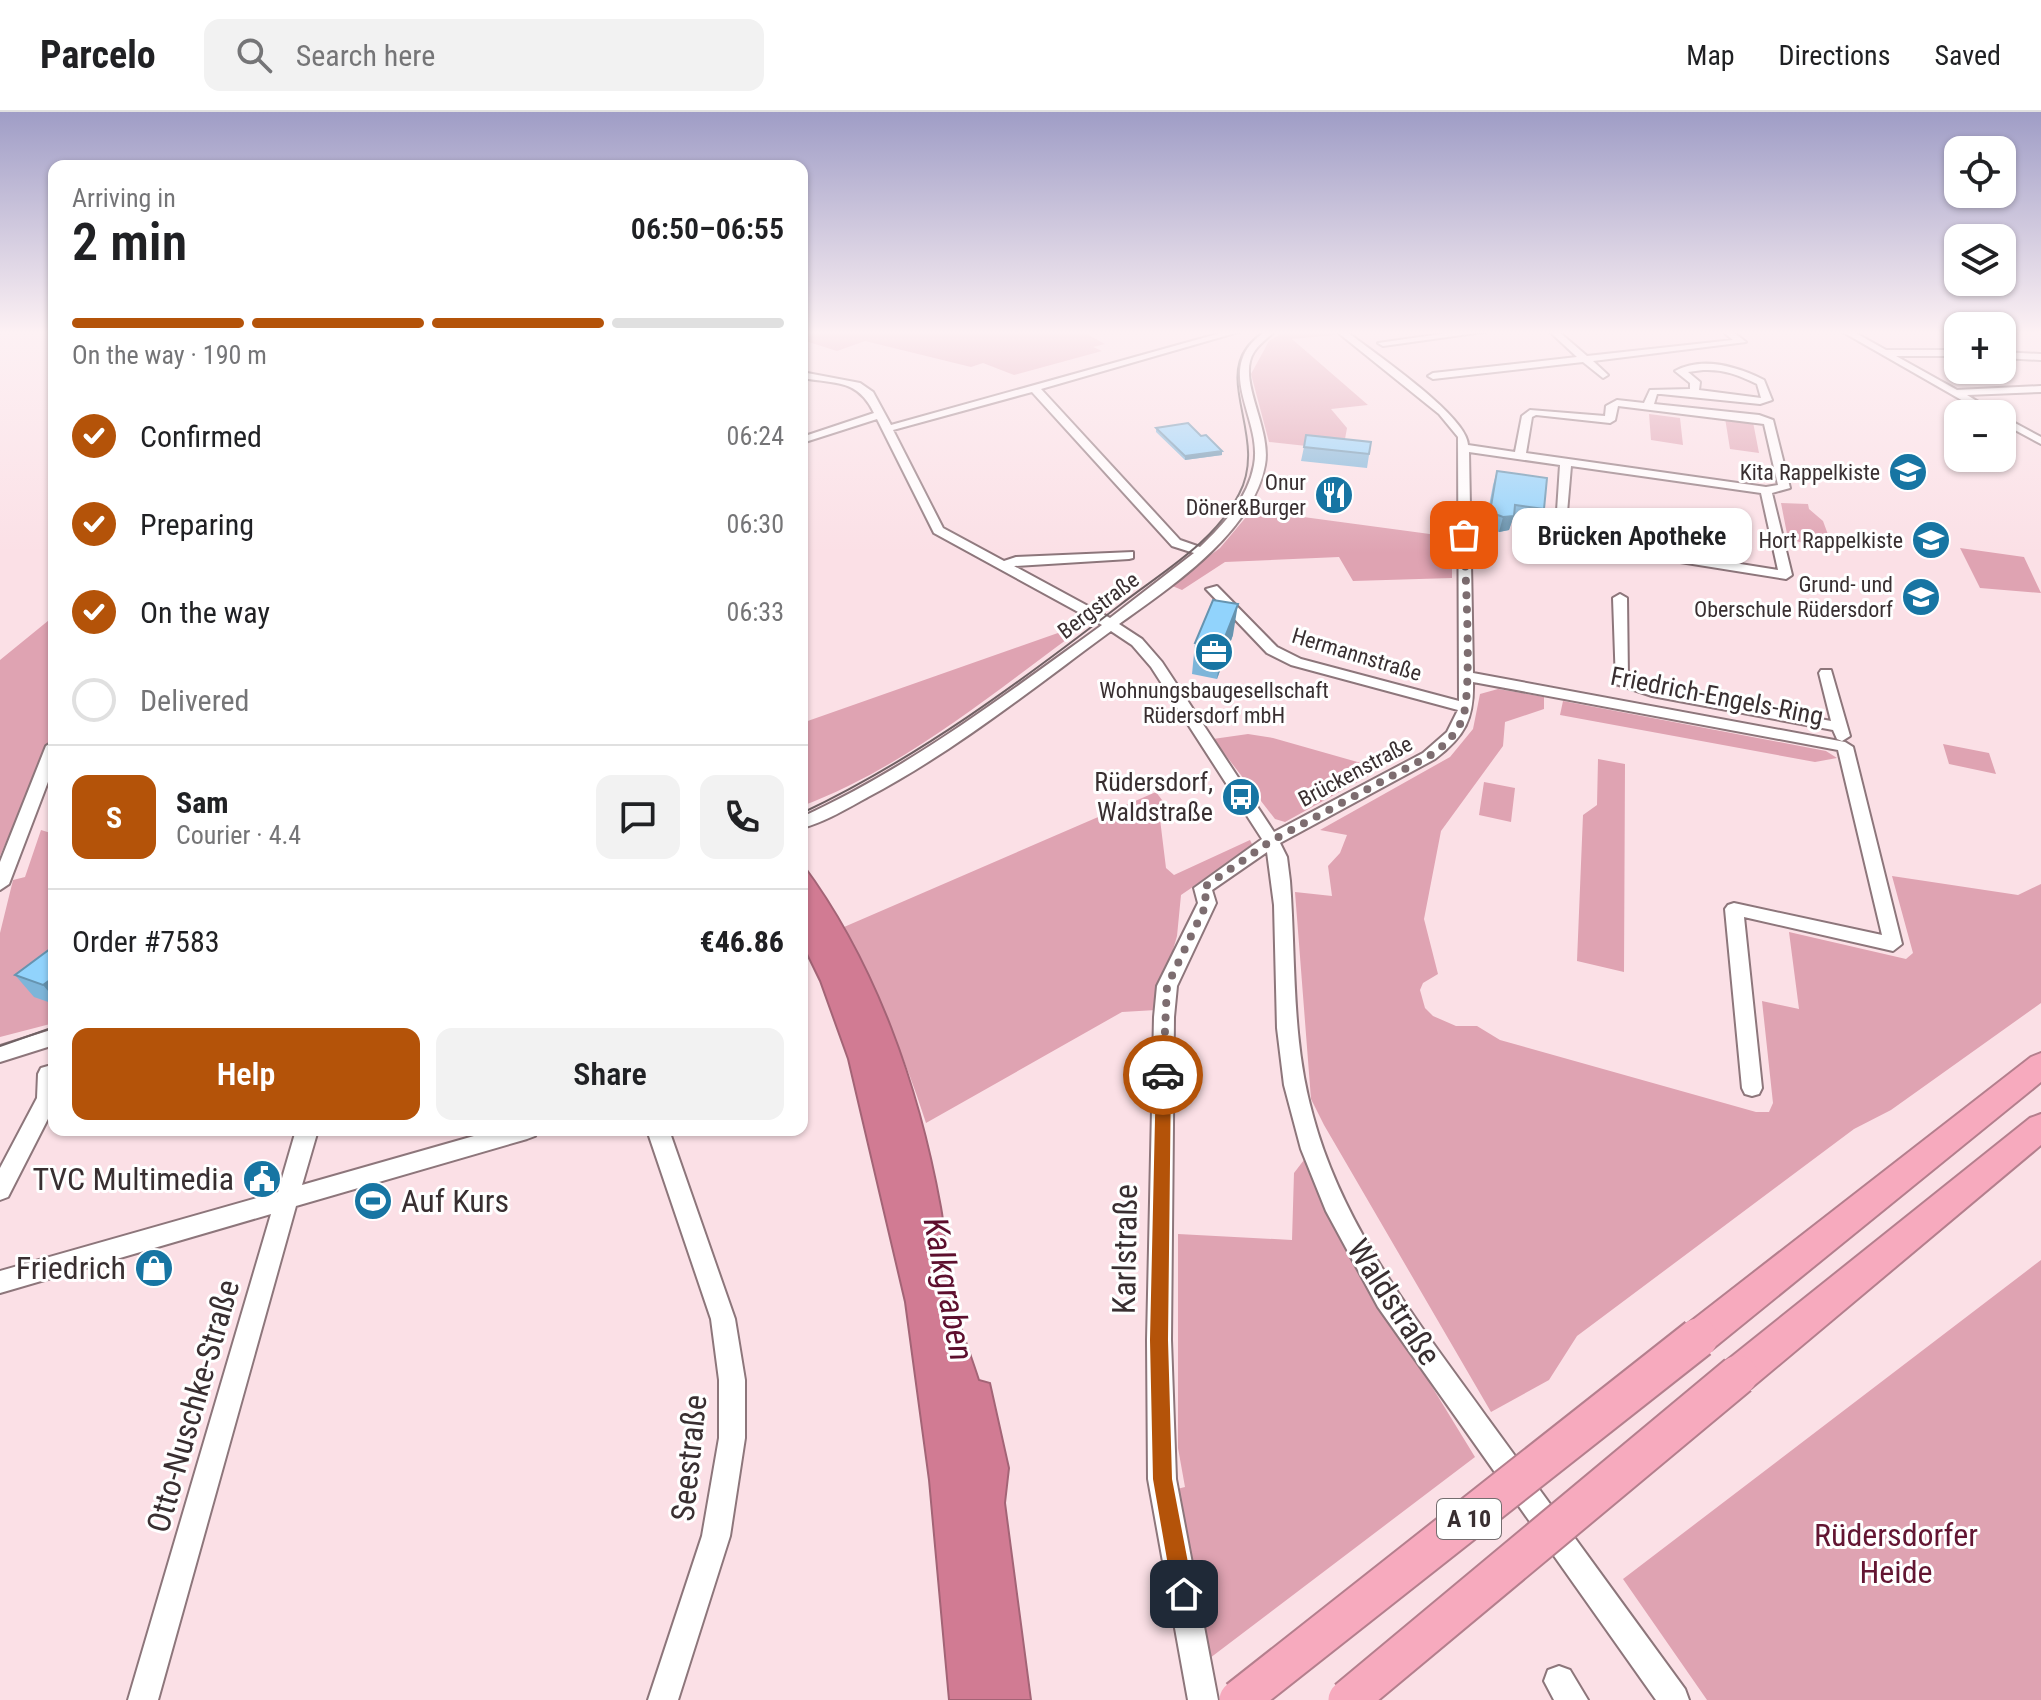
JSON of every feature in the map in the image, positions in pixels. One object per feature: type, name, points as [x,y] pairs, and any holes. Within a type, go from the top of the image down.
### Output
[{"type":"highway","name":"A 10","points":[[1239,1700],[2041,1065]]},
{"type":"highway","name":"A 10","points":[[1348,1700],[2041,1127]]},
{"type":"street","name":"Waldstraße","points":[[874,405],[938,530],[1137,642],[1157,665],[1271,841],[1280,873],[1288,1049],[1297,1101],[1331,1197],[1356,1248],[1387,1299],[1674,1700]]},
{"type":"street","points":[[887,429],[975,405]]},
{"type":"street","points":[[1050,405],[1176,543],[1202,552]]},
{"type":"street","name":"Bergstraße","points":[[808,820],[931,756],[1110,625],[1202,552],[1242,506],[1257,476],[1260,431],[1250,405]]},
{"type":"street","points":[[1433,405],[1452,420],[1463,437],[1466,708]]},
{"type":"street","points":[[1520,455],[1527,416],[1531,413],[1610,420],[1613,405]]},
{"type":"street","points":[[1464,448],[1766,490],[1784,488],[1769,422],[1759,418],[1658,405]]},
{"type":"street","points":[[808,438],[878,415]]},
{"type":"street","points":[[2016,427],[2041,441]]},
{"type":"street","points":[[808,431],[817,434]]},
{"type":"street","points":[[1566,461],[1559,539],[1786,575],[1766,490]]},
{"type":"street","points":[[1002,566],[1016,561],[1129,555]]},
{"type":"street","name":"Hermannstraße","points":[[1212,589],[1272,650],[1296,662],[1466,708]]},
{"type":"street","points":[[1620,598],[1621,681],[1652,692],[1839,727]]},
{"type":"street","points":[[1826,673],[1845,747]]},
{"type":"street","name":"Friedrich-Engels-Ring","points":[[1466,676],[1845,747],[1893,944],[1734,909],[1752,1088]]},
{"type":"street","name":"Brückenstraße","points":[[1271,841],[1429,756],[1450,739],[1466,708]]},
{"type":"street","points":[[0,884],[48,761]]},
{"type":"street","name":"Karlstraße","points":[[1203,1700],[1162,1479],[1159,1340],[1166,995],[1177,960],[1207,903],[1203,888],[1271,841]]},
{"type":"street","points":[[0,1054],[48,1039]]},
{"type":"street","points":[[0,1190],[48,1098],[48,1074]]},
{"type":"street","name":"Otto-Nuschke-Straße","points":[[143,1700],[305,1136]]},
{"type":"street","points":[[0,1282],[506,1136]]},
{"type":"street","name":"Seestraße","points":[[660,1136],[723,1319],[732,1380],[732,1438],[716,1536],[663,1700]]},
{"type":"green space","points":[[1259,405],[1367,405],[1331,409],[1347,428],[1343,450],[1269,442]]},
{"type":"green space","points":[[1649,414],[1680,418],[1683,445],[1651,440]]},
{"type":"green space","points":[[1725,418],[1753,422],[1759,453],[1730,449]]},
{"type":"green space","points":[[1781,503],[1808,504],[1809,509],[1823,521],[1830,540],[1815,546],[1788,539]]},
{"type":"green space","points":[[1252,510],[1452,537],[1452,578],[1353,581],[1339,557],[1225,562],[1182,590],[1170,585],[1220,548]]},
{"type":"green space","points":[[1960,548],[2024,557],[2041,593],[1980,588]]},
{"type":"green space","points":[[48,621],[48,746],[0,856],[0,660]]},
{"type":"green space","points":[[1092,621],[917,747],[880,770],[808,803],[808,721]]},
{"type":"green space","points":[[1498,689],[1544,697],[1544,709],[1505,722],[1503,746],[1441,831],[1424,919],[1438,974],[1423,983],[1420,990],[1425,1008],[1433,1016],[1456,1026],[1477,1026],[1500,1040],[1756,1112],[1769,1112],[1773,1103],[1762,1001],[1799,1009],[1789,932],[1906,959],[1913,953],[1892,876],[2018,895],[2041,884],[2041,1003],[1891,1110],[1854,1129],[1577,1336],[1549,1380],[1491,1412],[1311,1099],[1295,892],[1332,896],[1328,866],[1340,853],[1347,835],[1320,830],[1450,757],[1473,729],[1480,694]]},
{"type":"green space","points":[[1563,701],[1826,751],[1837,758],[1815,762],[1560,715]]},
{"type":"green space","points":[[1248,734],[1361,763],[1370,775],[1285,822],[1275,819],[1213,739]]},
{"type":"green space","points":[[1943,744],[1989,753],[1996,774],[1949,764]]},
{"type":"green space","points":[[1598,759],[1625,764],[1624,972],[1577,961],[1583,815],[1597,805]]},
{"type":"green space","points":[[1484,782],[1515,788],[1511,822],[1479,815]]},
{"type":"green space","points":[[1156,792],[1168,808],[1159,811],[1166,868],[1174,875],[1250,840],[1253,846],[1181,895],[1177,936],[1156,1010],[1122,1012],[926,1123],[889,1023],[844,927]]},
{"type":"green space","points":[[41,830],[48,832],[48,1025],[0,1037],[0,933],[13,880],[25,877]]},
{"type":"green space","points":[[1307,1156],[1341,1238],[1475,1457],[1210,1658],[1177,1489],[1185,1487],[1178,1448],[1178,1234],[1292,1240],[1294,1173]]},
{"type":"green space","name":"Rüdersdorfer Heide","points":[[2041,1260],[2041,1700],[1707,1700],[1623,1579]]},
{"type":"water","name":"Kalkgraben","points":[[808,872],[852,942],[873,983],[907,1071],[920,1116],[941,1207],[953,1298],[979,1380],[990,1383],[1009,1468],[1005,1503],[1031,1700],[949,1700],[929,1480],[905,1302],[848,1059],[808,956]]},
{"type":"building","points":[[1188,423],[1222,451],[1185,456],[1156,428]]},
{"type":"building","points":[[1306,435],[1371,442],[1369,454],[1304,447]]},
{"type":"building","points":[[1497,471],[1547,478],[1544,509],[1515,505],[1514,516],[1503,517],[1490,512]]},
{"type":"building","points":[[1213,600],[1238,604],[1221,647],[1195,643]]},
{"type":"building","points":[[48,950],[48,981],[43,985],[15,975]]},
{"type":"tram line","points":[[808,810],[886,768],[967,718],[1201,542],[1228,511],[1239,494],[1246,474],[1248,454],[1240,405]]},
{"type":"tram line","points":[[0,1046],[48,1029]]},
{"type":"way so far","points":[[1163,1075],[1167,986],[1207,903],[1203,888],[1271,841],[1429,756],[1450,739],[1463,719],[1466,708],[1464,535]]},
{"type":"place","name":"Kita Rappelkiste","points":[[1908,472]]},
{"type":"place","name":"Onur Döner&Burger","points":[[1334,495]]},
{"type":"place","name":"Brücken Apotheke","points":[[1464,535]]},
{"type":"place","name":"Hort Rappelkiste","points":[[1931,540]]},
{"type":"place","name":"Grund- und Oberschule Rüdersdorf","points":[[1921,597]]},
{"type":"place","name":"Wohnungsbaugesellschaft Rüdersdorf mbH","points":[[1214,652]]},
{"type":"place","name":"Rüdersdorf, Waldstraße","points":[[1241,797]]},
{"type":"place","name":"TVC Multimedia","points":[[262,1179]]},
{"type":"place","name":"Auf Kurs","points":[[373,1201]]},
{"type":"place","name":"Friedrich","points":[[154,1268]]},
{"type":"route","points":[[1163,1075],[1159,1340],[1162,1479],[1184,1594]]}]
